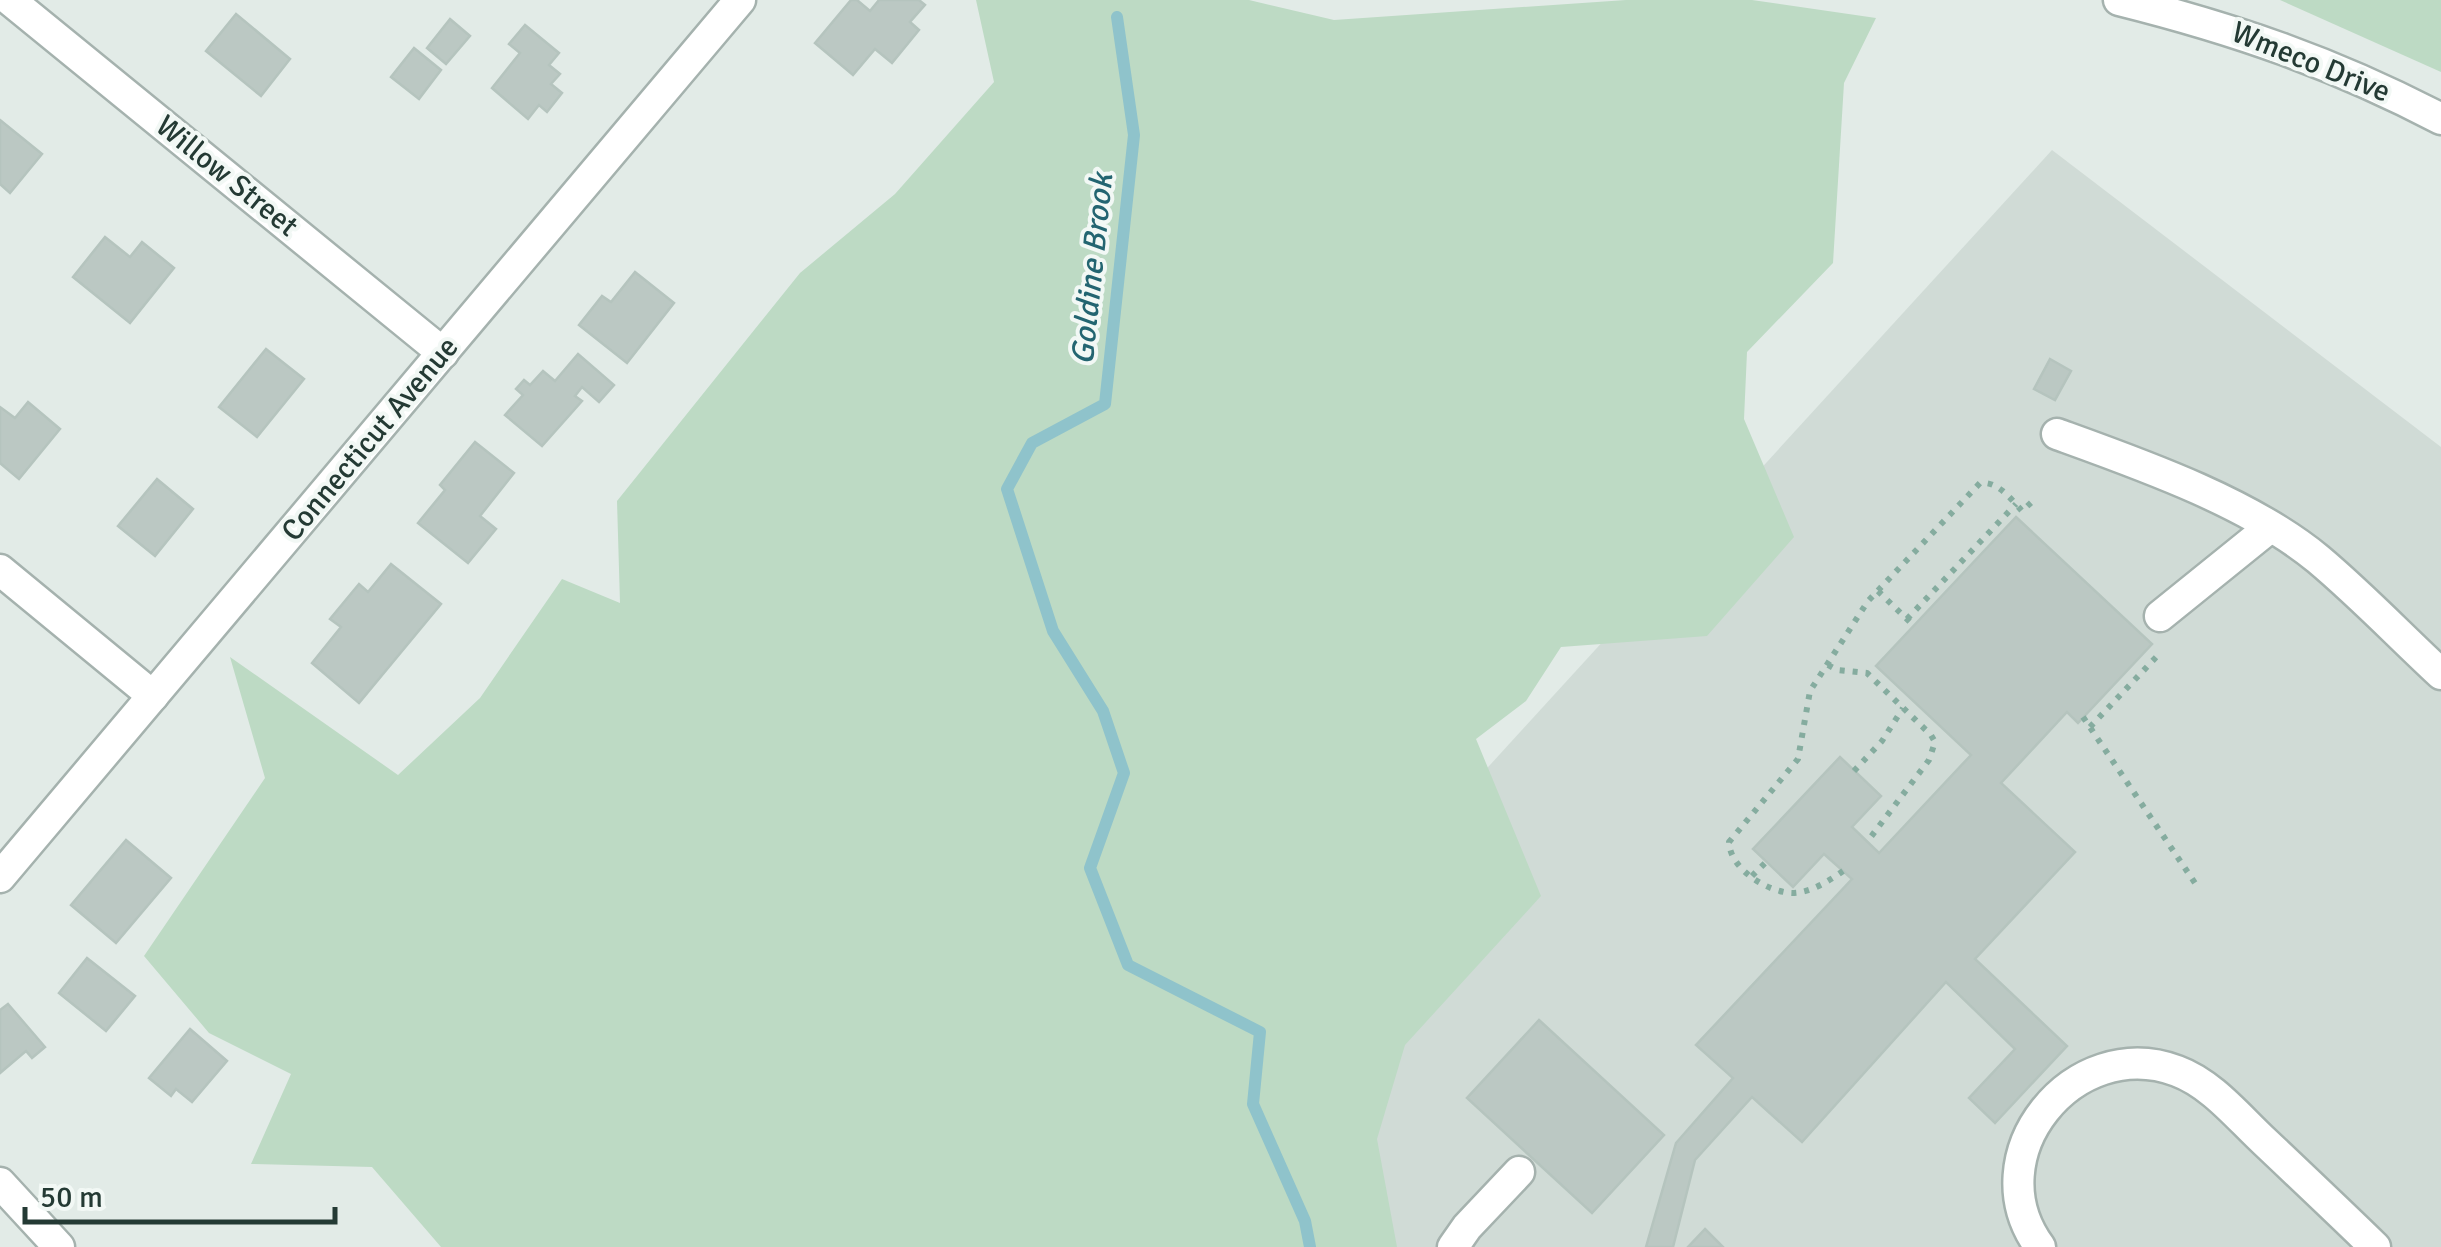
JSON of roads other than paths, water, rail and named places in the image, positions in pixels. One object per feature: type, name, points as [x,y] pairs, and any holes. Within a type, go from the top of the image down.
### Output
[{"type":"street","name":"Willow Street","points":[[10,0],[443,353]]},
{"type":"street","name":"Connecticut Avenue","points":[[0,878],[740,0]]},
{"type":"street","name":"Wmeco Drive","points":[[2118,0],[2204,21],[2294,50],[2441,118]]},
{"type":"street","points":[[2056,434],[2176,480],[2269,528],[2316,558],[2441,674]]},
{"type":"street","points":[[2166,627],[2269,528]]},
{"type":"street","points":[[0,570],[153,696]]},
{"type":"street","points":[[2040,1247],[2024,1212],[2019,1183],[2022,1153],[2034,1124],[2052,1100],[2076,1080],[2103,1068],[2133,1063],[2163,1066],[2204,1086],[2375,1247]]},
{"type":"street","points":[[1454,1247],[1467,1227],[1519,1172]]},
{"type":"street","points":[[0,1183],[59,1247]]},
{"type":"waterway","name":"Goldine Brook","points":[[1117,17],[1134,135],[1105,404],[1032,443],[1007,489],[1053,631],[1103,711],[1124,773],[1090,868],[1128,965],[1260,1032],[1253,1104],[1305,1221],[1310,1247]]}]
